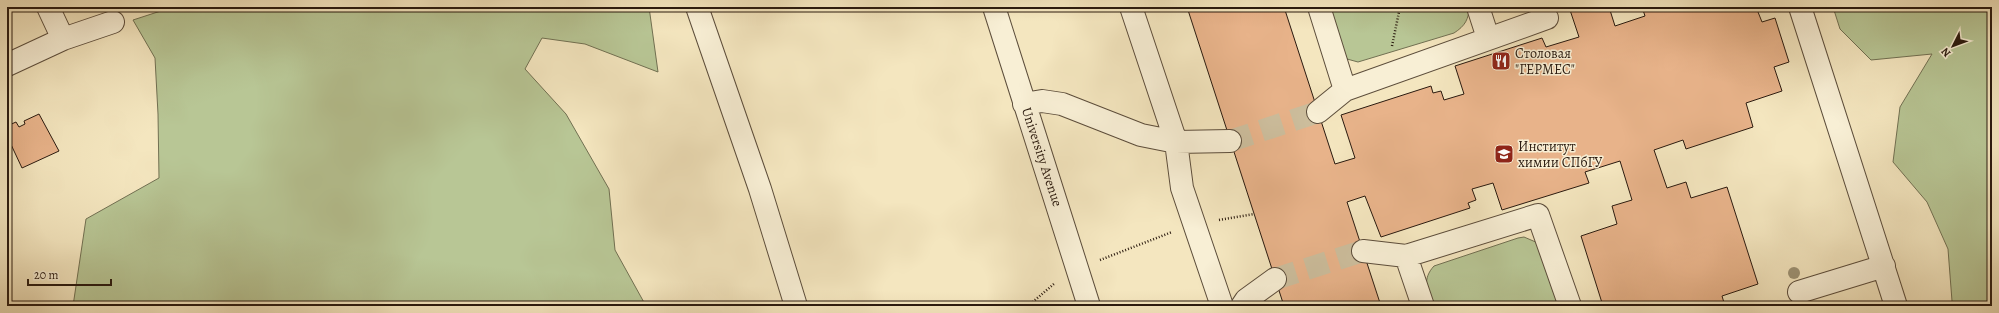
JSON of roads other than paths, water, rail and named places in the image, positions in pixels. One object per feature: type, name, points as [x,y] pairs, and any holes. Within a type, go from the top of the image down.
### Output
[{"type":"street","points":[[48,7],[63,39]]},
{"type":"street","points":[[697,7],[760,189],[796,306]]},
{"type":"street","name":"University Avenue","points":[[994,7],[1090,306]]},
{"type":"street","points":[[1131,7],[1176,142],[1182,188],[1222,306]]},
{"type":"street","points":[[1319,7],[1345,90]]},
{"type":"street","points":[[1478,7],[1488,38]]},
{"type":"street","points":[[1800,7],[1896,306]]},
{"type":"street","points":[[1318,112],[1345,90],[1547,18]]},
{"type":"street","points":[[7,65],[63,39],[113,22]]},
{"type":"street","points":[[1024,104],[1042,101],[1062,104],[1141,135],[1176,142],[1230,141]]},
{"type":"street","points":[[1363,251],[1406,256],[1538,215],[1570,306]]},
{"type":"street","points":[[1406,256],[1423,306]]},
{"type":"street","points":[[1799,292],[1884,266]]},
{"type":"street","points":[[1242,306],[1246,300],[1275,279]]},
{"type":"tunnel","points":[[1230,141],[1318,112]]},
{"type":"tunnel","points":[[1275,279],[1363,251]]},
{"type":"place","name":"Столовая \"ГЕРМЕС\"","points":[[1501,61]]},
{"type":"place","name":"Институт химии СПбГУ","points":[[1504,154]]}]
